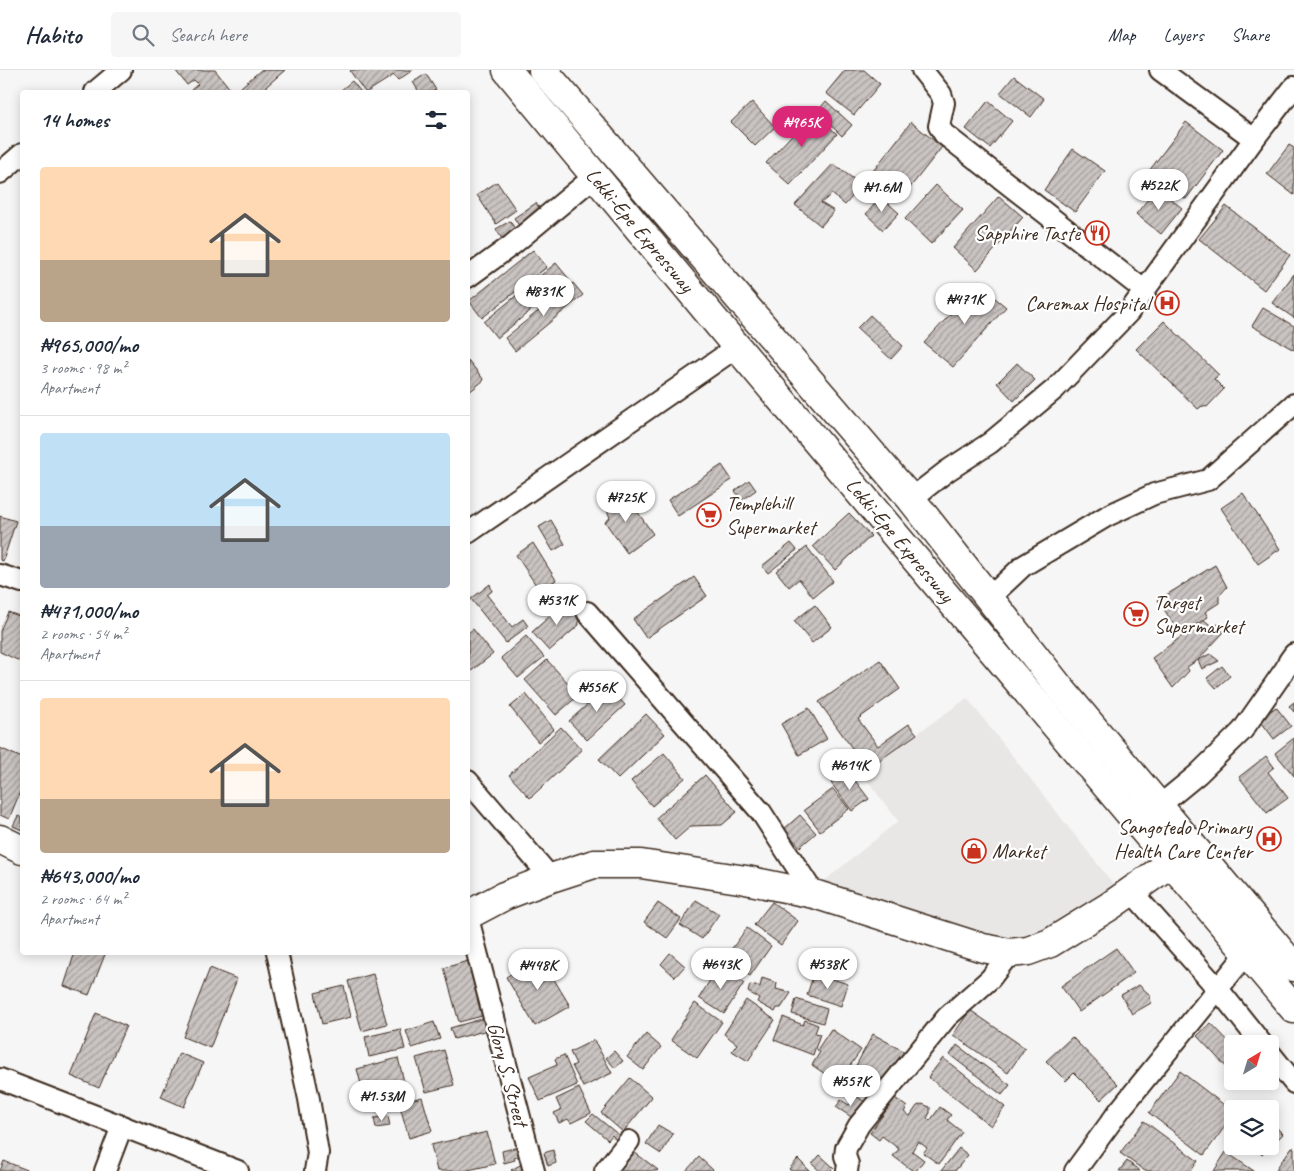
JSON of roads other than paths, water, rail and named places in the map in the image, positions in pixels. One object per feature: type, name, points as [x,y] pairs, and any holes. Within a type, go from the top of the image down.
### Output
[{"type":"main road","name":"Lekki-Epe Expressway","points":[[507,70],[1294,1009]]},
{"type":"main road","name":"Lekki-Epe Expressway","points":[[543,70],[911,499],[1060,688],[1294,967]]},
{"type":"main road","points":[[0,839],[20,849]]},
{"type":"main road","points":[[470,915],[504,896],[550,878],[594,864],[641,864],[746,880],[814,894],[983,948],[1010,953],[1028,951],[1050,943],[1082,924],[1171,863]]},
{"type":"street","points":[[98,90],[121,70]]},
{"type":"street","points":[[922,70],[941,94],[944,103],[939,126],[944,134],[1145,291]]},
{"type":"street","points":[[1160,70],[1254,139]]},
{"type":"street","points":[[911,499],[947,471],[990,443],[1055,389],[1130,312],[1254,139],[1294,87]]},
{"type":"street","points":[[0,173],[20,156]]},
{"type":"street","points":[[470,276],[512,246],[595,176]]},
{"type":"street","points":[[470,532],[738,347]]},
{"type":"street","points":[[989,598],[1023,566],[1107,516],[1154,494],[1208,480],[1294,404]]},
{"type":"street","points":[[0,575],[20,581]]},
{"type":"street","points":[[587,612],[761,812],[814,894]]},
{"type":"street","points":[[1159,806],[1198,774],[1242,731],[1291,668]]},
{"type":"street","points":[[470,783],[550,878]]},
{"type":"street","points":[[1131,891],[1218,989],[1255,1035]]},
{"type":"street","name":"Glory S. Street","points":[[470,924],[534,1171]]},
{"type":"street","points":[[847,1171],[848,1164],[844,1156],[846,1148],[859,1125],[947,1017],[990,979],[1010,953]]},
{"type":"street","points":[[1075,1171],[1119,1111],[1247,954]]},
{"type":"street","points":[[278,955],[309,1099],[318,1153],[315,1171]]},
{"type":"street","points":[[1279,1064],[1294,1083]]},
{"type":"street","points":[[0,1080],[238,1171]]},
{"type":"street","points":[[105,1171],[122,1126]]},
{"type":"street","points":[[605,1171],[629,1141]]},
{"type":"place","name":"Sapphire Taste","points":[[1097,233]]},
{"type":"place","name":"Caremax Hospital","points":[[1167,303]]},
{"type":"place","name":"Templehill Supermarket","points":[[709,515]]},
{"type":"place","name":"Target Supermarket","points":[[1136,614]]},
{"type":"place","name":"Sangotedo Primary Health Care Center","points":[[1269,839]]},
{"type":"place","name":"Market","points":[[974,851]]}]
